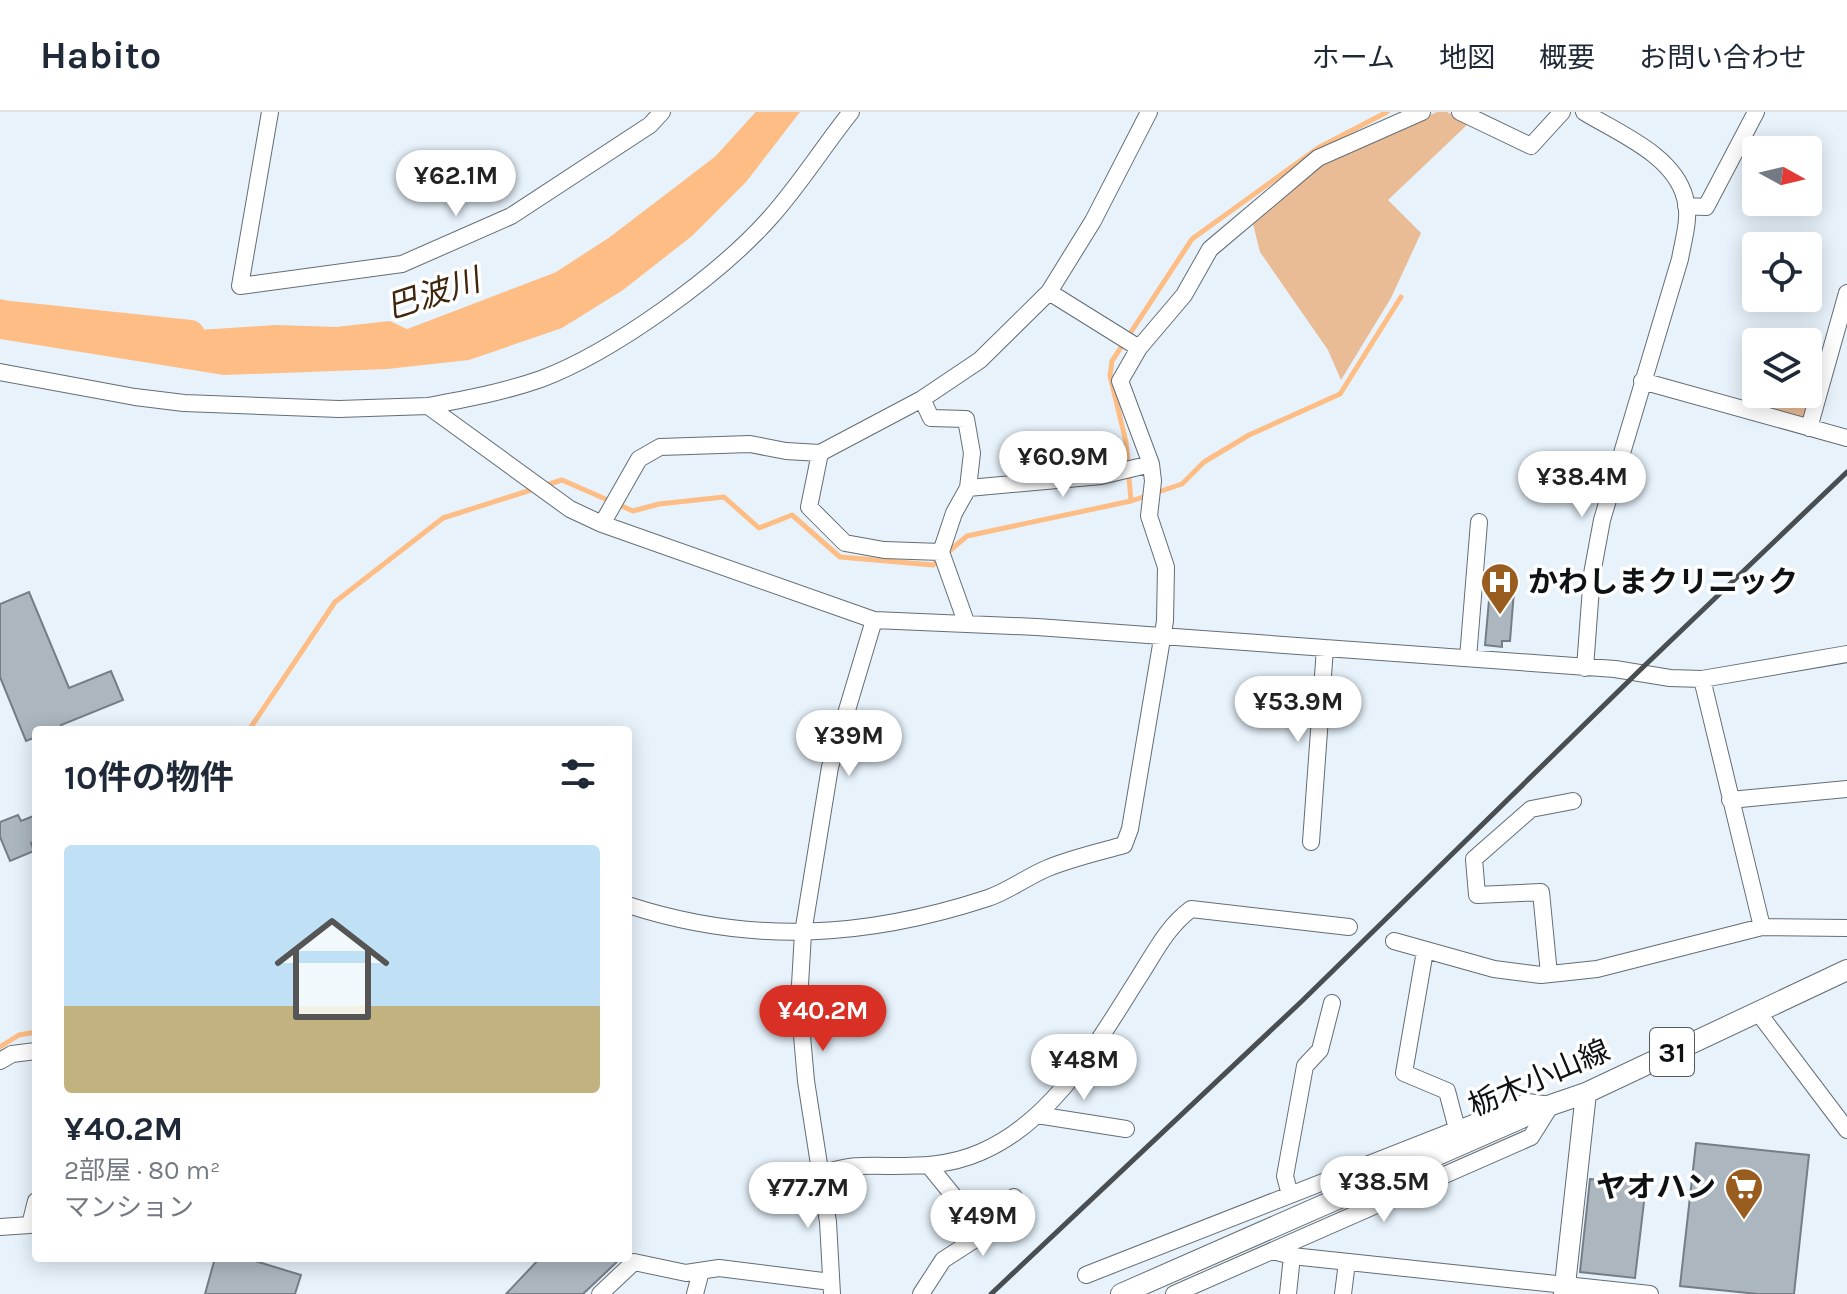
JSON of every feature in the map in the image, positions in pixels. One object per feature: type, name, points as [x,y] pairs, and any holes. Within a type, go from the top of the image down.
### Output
[{"type":"main road","name":"栃木小山線","points":[[1121,1294],[1551,1105],[1586,1093],[1847,970]]},
{"type":"main road","points":[[1564,1289],[1586,1093]]},
{"type":"street","points":[[270,112],[240,286],[402,264],[511,216],[650,125],[662,112]]},
{"type":"street","points":[[0,372],[184,403],[339,409],[428,406],[485,395],[542,378],[633,330],[735,255],[771,217],[851,112]]},
{"type":"street","points":[[602,524],[639,459],[660,447],[750,444],[820,453],[922,399],[980,360],[1049,292],[1093,221],[1149,112]]},
{"type":"street","points":[[632,906],[687,921],[776,934],[891,924],[991,897],[1048,868],[1124,845],[1130,829],[1165,621],[1166,567],[1149,516],[1153,481],[1151,464],[1120,381],[1139,348],[1184,295],[1210,249],[1318,158],[1422,112]]},
{"type":"street","points":[[1460,112],[1531,146],[1562,112]]},
{"type":"street","points":[[1584,112],[1658,158],[1676,179],[1686,206],[1680,259],[1602,520],[1592,574],[1585,668]]},
{"type":"street","points":[[1686,206],[1706,207],[1756,112]]},
{"type":"street","points":[[1049,292],[1139,348]]},
{"type":"street","points":[[1809,428],[1847,293]]},
{"type":"street","points":[[1642,381],[1847,438]]},
{"type":"street","points":[[922,399],[931,418],[966,419],[972,453],[968,488],[954,513],[941,552],[966,622]]},
{"type":"street","points":[[428,406],[570,509],[602,524],[874,620],[966,622],[1468,658],[1702,679],[1847,654]]},
{"type":"street","points":[[820,453],[809,507],[845,543],[884,550],[941,552]]},
{"type":"street","points":[[968,488],[1101,476],[1151,464]]},
{"type":"street","points":[[1468,658],[1479,522]]},
{"type":"street","points":[[600,1294],[634,1262],[686,1273],[719,1268],[752,1270],[831,1288],[828,1222],[818,1174],[799,1002],[803,933],[830,767],[874,620]]},
{"type":"street","points":[[1311,842],[1325,648]]},
{"type":"street","points":[[1702,679],[1762,927]]},
{"type":"street","points":[[1730,800],[1847,789]]},
{"type":"street","points":[[1549,974],[1541,892],[1477,895],[1474,859],[1531,809],[1573,801]]},
{"type":"street","points":[[818,1174],[858,1166],[930,1167],[982,1152],[1025,1126],[1054,1098],[1104,1031],[1173,922],[1191,909],[1349,927]]},
{"type":"street","points":[[1394,941],[1494,969],[1549,974],[1597,969],[1762,927],[1847,928]]},
{"type":"street","points":[[1425,951],[1404,1073],[1447,1091],[1457,1129]]},
{"type":"street","points":[[1290,1195],[1285,1176],[1305,1066],[1320,1050],[1332,1003]]},
{"type":"street","points":[[1757,1011],[1847,1130]]},
{"type":"street","points":[[0,1061],[12,1054],[32,1052]]},
{"type":"street","points":[[1086,1275],[1527,1102],[1551,1105],[1531,1137],[1174,1294]]},
{"type":"street","points":[[1037,1115],[1126,1129]]},
{"type":"street","points":[[930,1167],[983,1232]]},
{"type":"street","points":[[921,1294],[943,1260],[983,1232],[1014,1197]]},
{"type":"street","points":[[0,1227],[30,1225],[32,1217]]},
{"type":"street","points":[[1273,1251],[1292,1256],[1564,1289],[1650,1294]]},
{"type":"street","points":[[1288,1294],[1292,1256]]},
{"type":"street","points":[[1343,1294],[1347,1262]]},
{"type":"street","points":[[695,1294],[701,1271]]},
{"type":"shaded area","points":[[763,112],[800,112],[746,182],[692,236],[623,290],[562,328],[469,360],[387,369],[224,375],[0,339],[0,299],[117,330],[183,331],[276,325],[336,327],[390,321],[413,332],[451,339],[568,295],[618,265],[670,219],[736,148]]},
{"type":"shaded area","points":[[1437,112],[1447,112],[1468,124],[1388,200],[1421,233],[1391,298],[1341,380],[1328,350],[1260,252],[1253,224],[1320,166]]},
{"type":"shaded area","points":[[1766,408],[1810,408],[1806,420]]},
{"type":"building","name":"かわしまクリニック","points":[[1490,589],[1514,591],[1510,641],[1502,641],[1502,647],[1485,645]]},
{"type":"building","points":[[29,592],[69,688],[111,671],[123,700],[61,726],[32,726],[32,739],[26,741],[0,677],[0,604]]},
{"type":"building","points":[[18,815],[21,821],[32,817],[32,852],[10,861],[0,837],[0,822]]},
{"type":"building","name":"ヤオハン","points":[[1696,1143],[1809,1155],[1794,1294],[1758,1294],[1680,1286]]},
{"type":"building","points":[[1590,1179],[1646,1185],[1635,1278],[1580,1272]]},
{"type":"building","points":[[214,1262],[258,1262],[301,1275],[295,1294],[205,1294]]},
{"type":"building","points":[[536,1262],[617,1262],[583,1294],[506,1294]]},
{"type":"waterway","name":"巴波川","points":[[397,349],[562,286],[619,249],[725,168],[776,112]]},
{"type":"waterway","points":[[947,553],[967,536],[1131,501],[1126,442],[1110,376],[1112,361],[1192,239],[1318,148],[1387,112]]},
{"type":"waterway","points":[[1131,501],[1182,484],[1204,462],[1249,435],[1340,394],[1401,297]]},
{"type":"waterway","name":"巴波川","points":[[0,315],[190,335]]},
{"type":"waterway","points":[[546,485],[562,480],[633,511],[659,504],[724,497],[759,528],[792,515],[840,557],[933,565],[940,559]]},
{"type":"waterway","points":[[252,726],[335,602],[443,518],[537,488]]},
{"type":"waterway","points":[[0,1047],[19,1035],[32,1033]]},
{"type":"railway","points":[[991,1294],[1302,1001],[1847,472]]},
{"type":"place","name":"かわしまクリニック","points":[[1500,616]]},
{"type":"place","name":"ヤオハン","points":[[1744,1221]]}]
